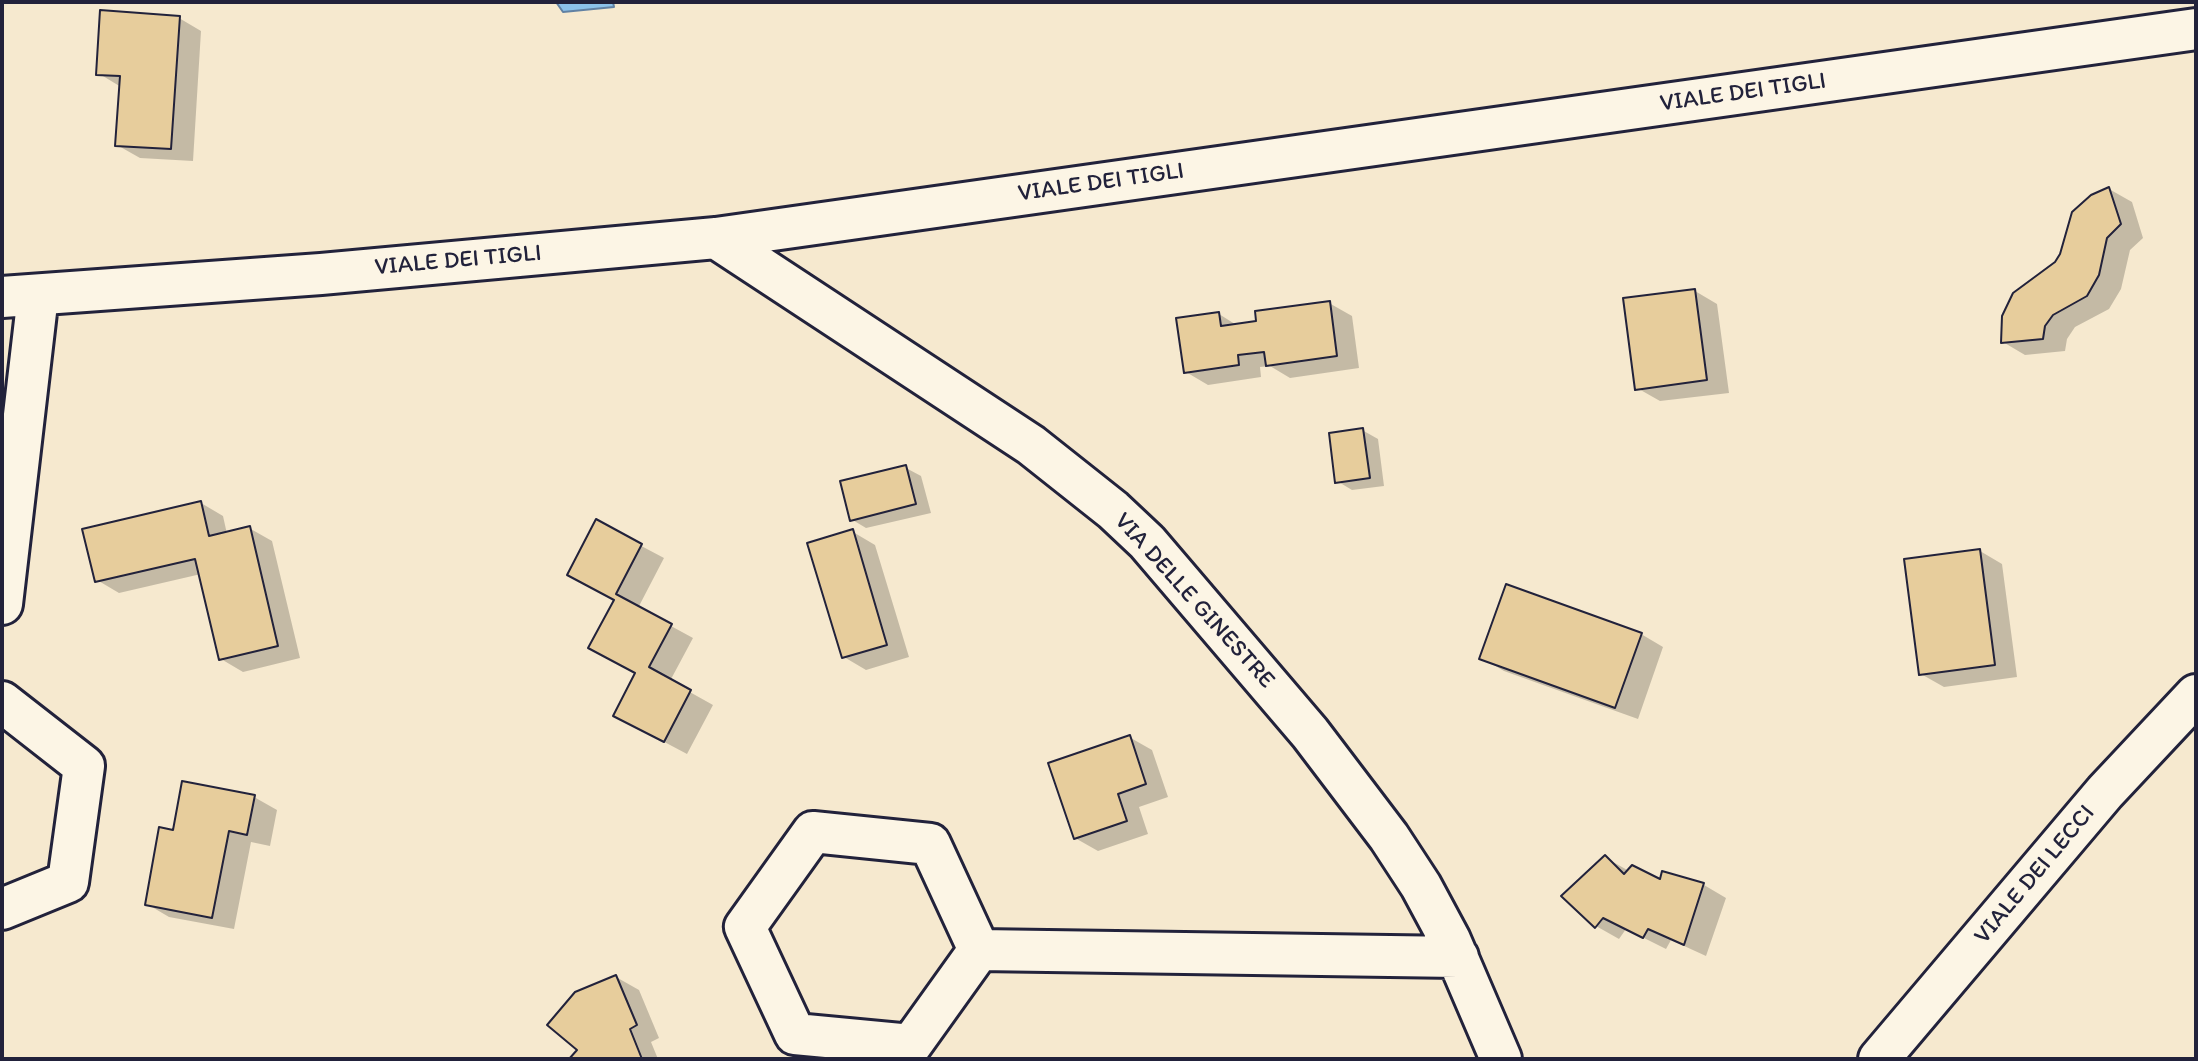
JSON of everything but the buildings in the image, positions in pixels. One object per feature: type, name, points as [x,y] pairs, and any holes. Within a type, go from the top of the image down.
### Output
[{"type":"street","name":"VIALE DEI TIGLI","points":[[20,296],[321,274],[716,238],[2196,29]]},
{"type":"street","name":"VIA DELLE GINESTRE","points":[[716,238],[1031,445],[1113,510],[1147,542],[1310,733],[1421,886],[1458,957],[1501,1059]]},
{"type":"street","points":[[2,604],[20,296]]},
{"type":"street","name":"VIALE DEI LECCI","points":[[1879,1059],[2105,792],[2196,695]]},
{"type":"street","points":[[2,702],[84,766],[68,882],[2,909]]},
{"type":"street","points":[[813,832],[930,844],[979,950],[911,1045],[795,1034],[745,927],[813,832]]},
{"type":"street","points":[[979,950],[1458,957]]},
{"type":"water","points":[[556,2],[613,2],[614,7],[563,12]]}]
